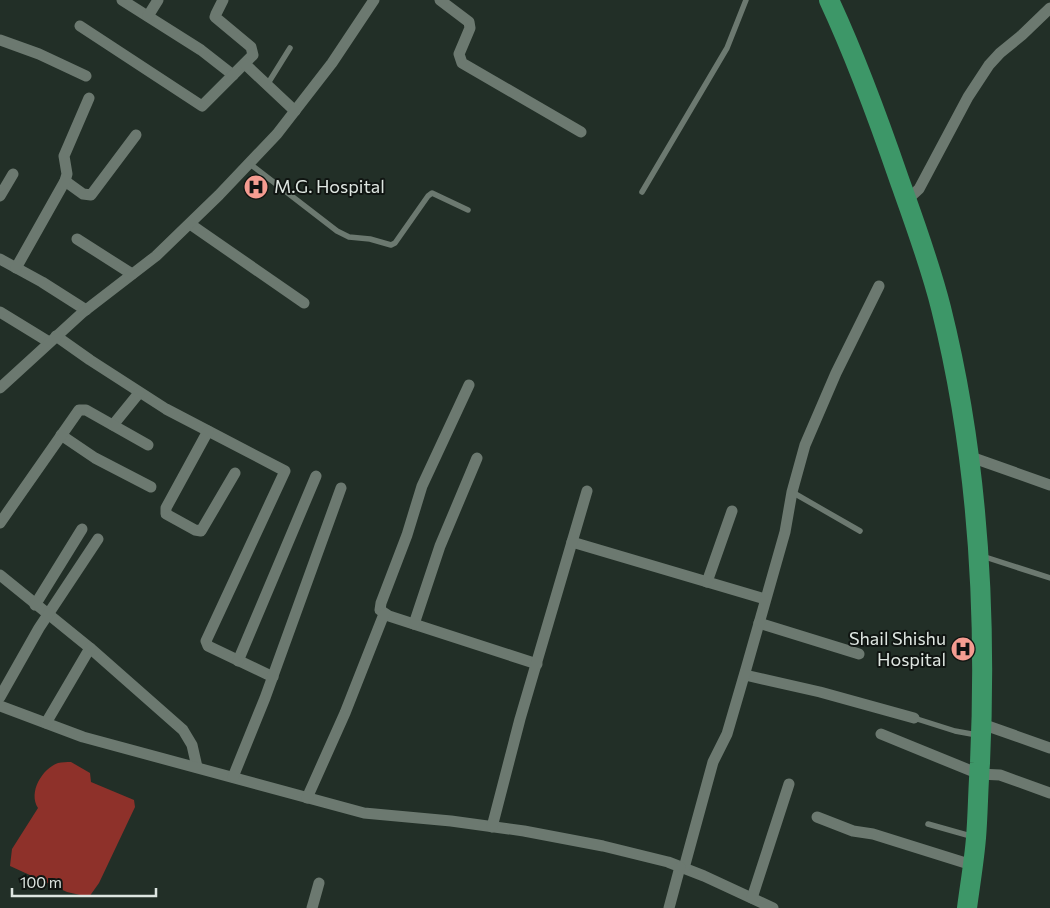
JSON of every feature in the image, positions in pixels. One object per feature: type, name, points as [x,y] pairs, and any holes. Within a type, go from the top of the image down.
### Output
[{"type":"highway","points":[[829,0],[861,73],[907,200],[940,307],[954,373],[968,456],[978,554],[983,646],[976,838],[967,908]]},
{"type":"street","points":[[122,0],[201,50],[234,75]]},
{"type":"street","points":[[148,16],[158,0]]},
{"type":"street","points":[[80,26],[201,106],[253,55],[253,49],[216,17],[223,0]]},
{"type":"street","points":[[3,381],[86,310],[156,256],[250,164],[277,134],[332,63],[374,0]]},
{"type":"street","points":[[440,0],[470,22],[470,28],[459,54],[462,63],[581,132]]},
{"type":"street","points":[[907,200],[919,189],[968,97],[989,65],[1050,8]]},
{"type":"street","points":[[0,40],[30,50],[86,76]]},
{"type":"street","points":[[245,64],[295,111]]},
{"type":"street","points":[[16,268],[65,181],[67,174],[64,156],[89,98]]},
{"type":"street","points":[[65,181],[83,194],[91,195],[136,135]]},
{"type":"street","points":[[0,196],[13,174]]},
{"type":"street","points":[[190,224],[304,303]]},
{"type":"street","points":[[77,239],[132,274]]},
{"type":"street","points":[[0,259],[86,310]]},
{"type":"street","points":[[669,908],[713,762],[727,734],[785,532],[792,492],[805,445],[836,373],[879,286]]},
{"type":"street","points":[[0,312],[53,339],[166,410],[283,470],[285,473],[207,640],[208,646],[273,678]]},
{"type":"street","points":[[469,384],[422,486],[407,535],[380,603],[380,610],[384,614],[537,664]]},
{"type":"street","points":[[113,425],[139,393]]},
{"type":"street","points":[[0,523],[77,412],[81,409],[148,445]]},
{"type":"street","points":[[208,431],[166,508],[166,514],[194,530],[201,531],[235,473]]},
{"type":"street","points":[[61,435],[95,458],[151,487]]},
{"type":"street","points":[[968,456],[1050,485]]},
{"type":"street","points":[[414,624],[440,546],[477,458]]},
{"type":"street","points":[[238,661],[316,476]]},
{"type":"street","points":[[233,777],[273,678],[342,488]]},
{"type":"street","points":[[492,827],[520,719],[587,491]]},
{"type":"street","points":[[707,582],[732,511]]},
{"type":"street","points":[[35,605],[82,529]]},
{"type":"street","points":[[0,697],[31,640],[98,539]]},
{"type":"street","points":[[572,542],[765,599]]},
{"type":"street","points":[[0,575],[90,648],[183,730],[192,745],[197,767]]},
{"type":"street","points":[[307,798],[345,713],[384,614]]},
{"type":"street","points":[[759,622],[859,654]]},
{"type":"street","points":[[46,723],[90,648]]},
{"type":"street","points":[[744,675],[836,696],[914,718]]},
{"type":"street","points":[[0,706],[83,737],[364,813],[524,831],[603,846],[682,868],[773,908]]},
{"type":"street","points":[[981,730],[1050,748]]},
{"type":"street","points":[[881,734],[979,774],[1000,775],[1050,793]]},
{"type":"street","points":[[744,908],[750,897],[789,784]]},
{"type":"street","points":[[817,817],[856,832],[873,834],[972,865]]},
{"type":"street","points":[[312,908],[320,883]]},
{"type":"lane","points":[[642,192],[727,48],[746,0]]},
{"type":"lane","points":[[267,85],[290,48]]},
{"type":"lane","points":[[250,164],[338,231],[349,237],[370,239],[390,245],[395,243],[432,193],[468,210]]},
{"type":"lane","points":[[792,492],[860,531]]},
{"type":"lane","points":[[978,554],[1050,578]]},
{"type":"lane","points":[[914,718],[955,731],[981,730]]},
{"type":"lane","points":[[928,824],[976,838]]},
{"type":"shaded area","points":[[71,762],[90,773],[91,782],[134,800],[135,807],[99,883],[89,897],[67,892],[10,866],[12,849],[38,808],[35,802],[35,795],[38,782],[52,766]]},
{"type":"building","points":[[255,177],[268,187],[259,198],[246,188]]},
{"type":"place","name":"M.G. Hospital","points":[[256,187]]},
{"type":"place","name":"Shail Shishu Hospital","points":[[963,649]]}]
